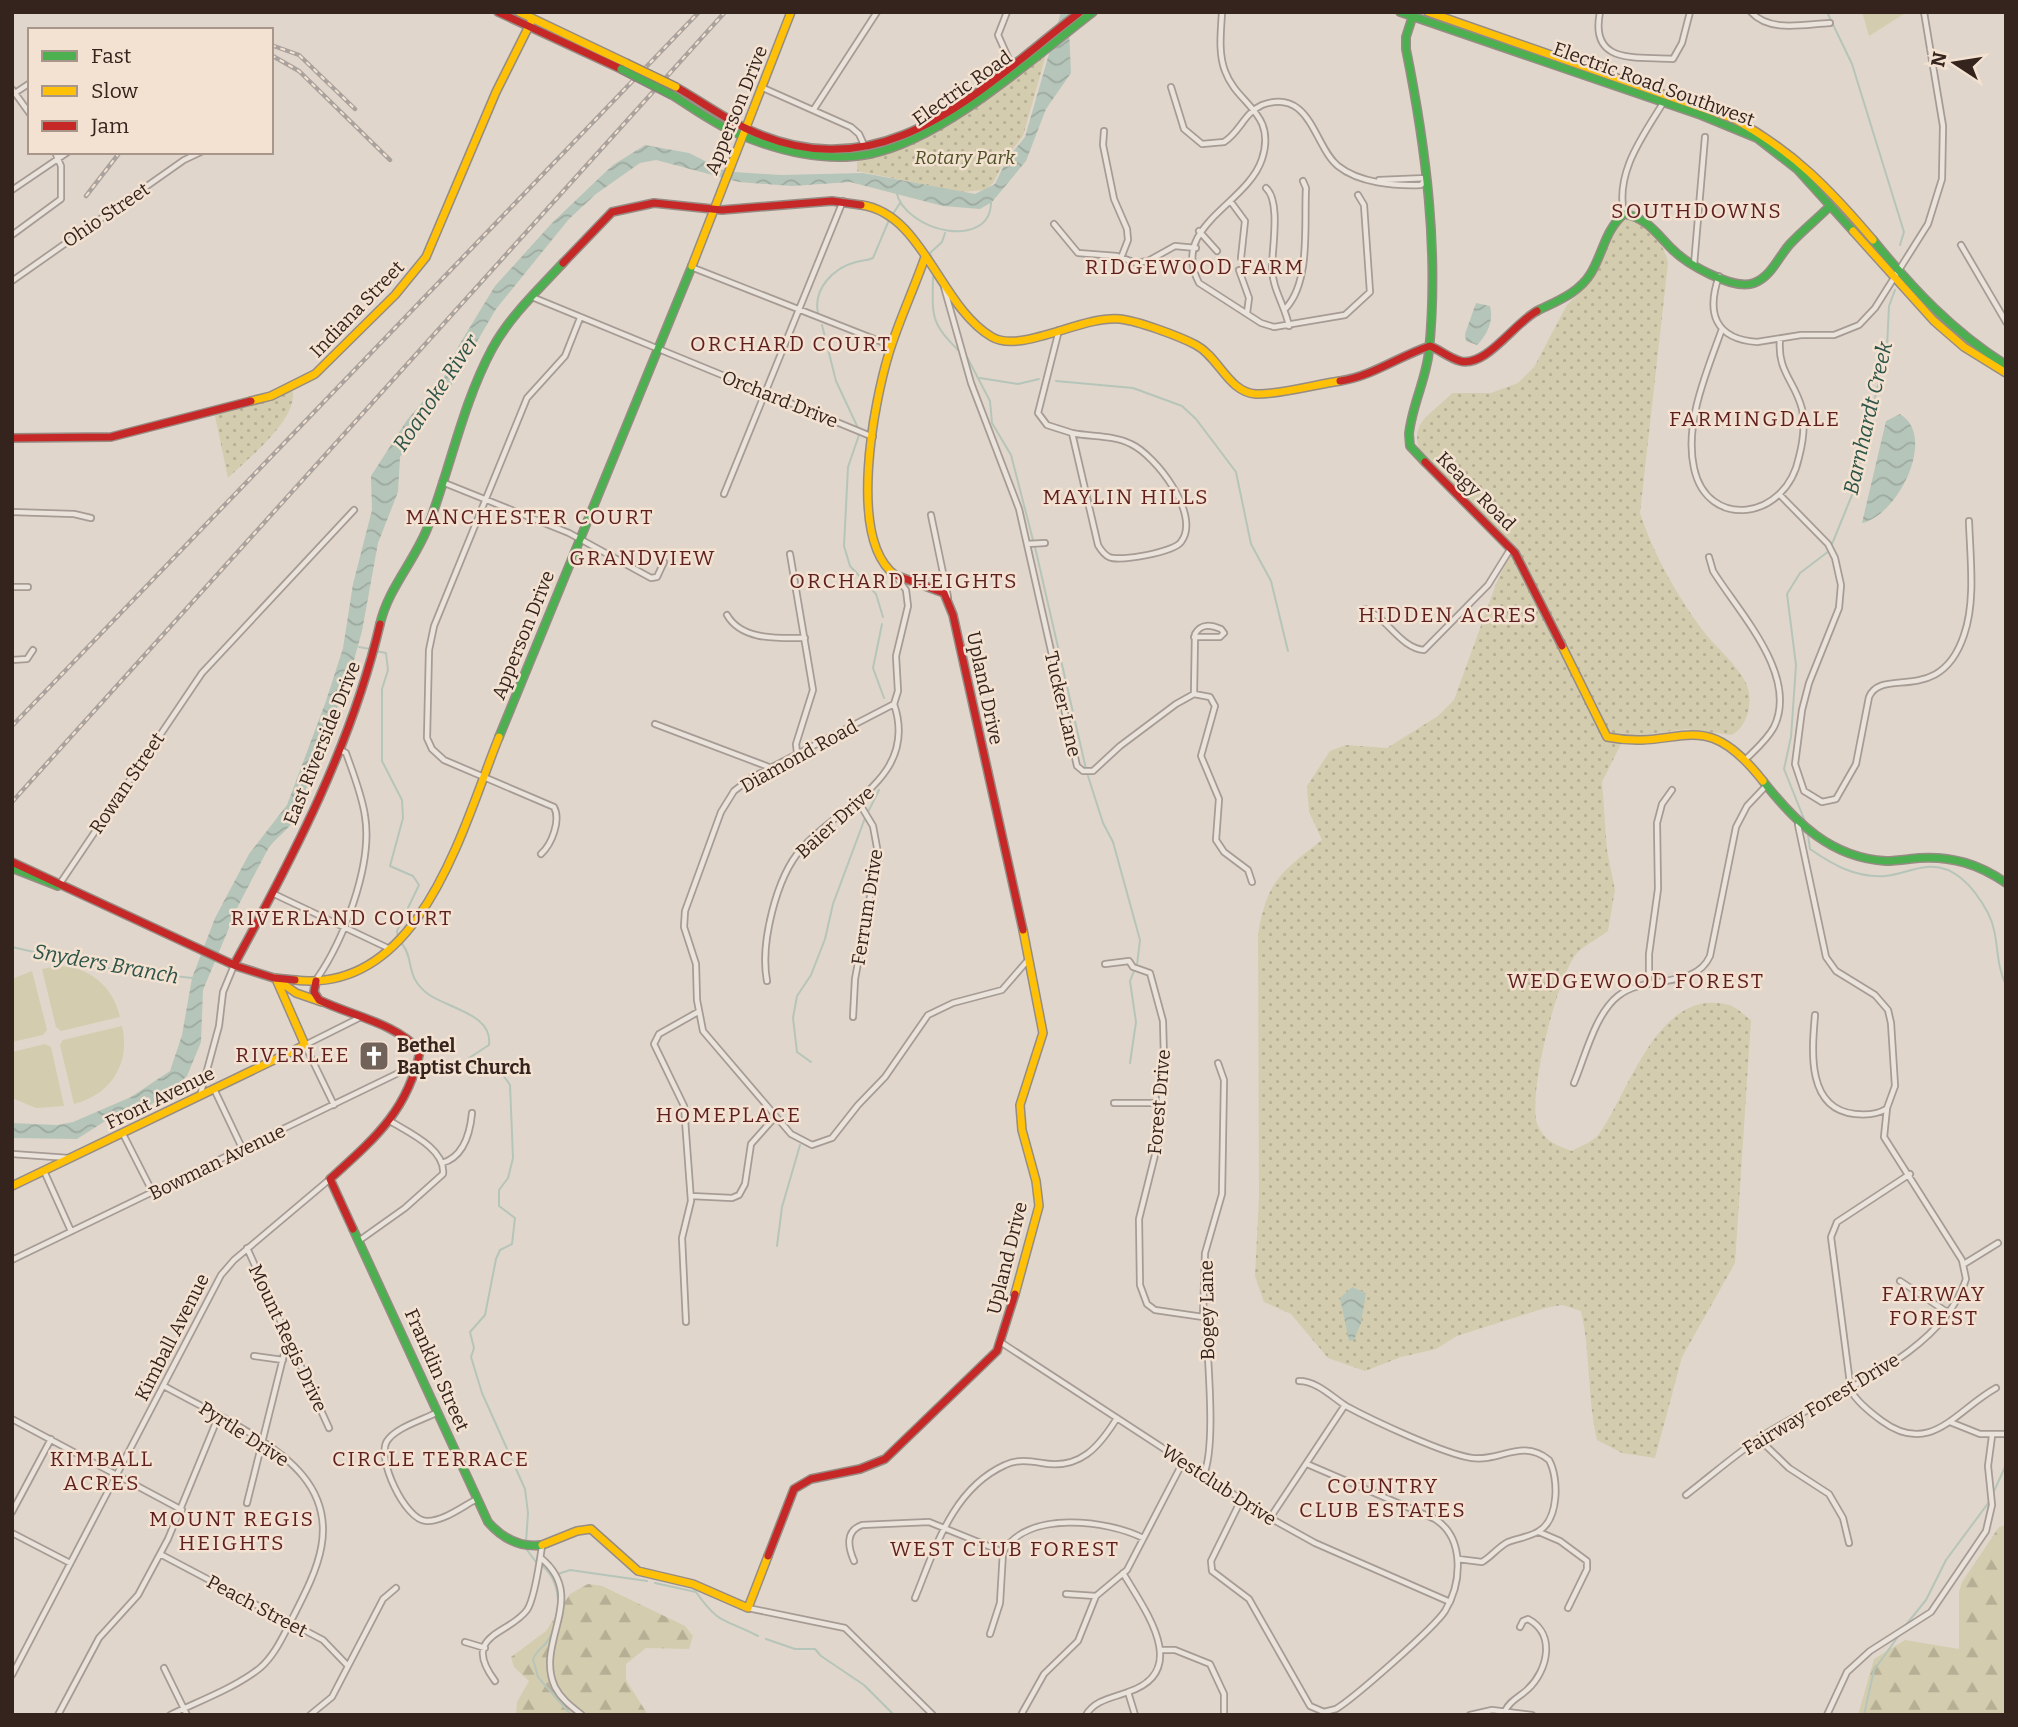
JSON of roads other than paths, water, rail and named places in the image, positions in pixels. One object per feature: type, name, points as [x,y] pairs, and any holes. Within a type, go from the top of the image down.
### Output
[{"type":"street","name":"Electric Road","points":[[498,12],[624,66]]},
{"type":"street","name":"Electric Road","points":[[519,12],[533,15],[744,132],[812,156],[851,158],[880,153],[910,143],[945,124],[1016,70],[1080,12]]},
{"type":"street","name":"Apperson Drive","points":[[275,978],[316,981],[355,971],[398,945],[431,902],[763,88],[791,12]]},
{"type":"street","points":[[814,108],[877,12]]},
{"type":"street","points":[[1007,12],[999,36],[1016,70]]},
{"type":"street","name":"Electric Road","points":[[744,132],[813,148],[864,147],[889,142],[932,123],[1011,63],[1031,54],[1093,12]]},
{"type":"street","points":[[1222,12],[1221,47],[1224,70],[1232,85],[1255,109],[1264,134],[1262,158],[1250,183],[1199,231],[1194,267],[1199,283],[1210,293],[1267,325],[1289,326],[1345,314],[1369,294],[1369,240],[1364,205],[1358,195]]},
{"type":"street","points":[[1400,12],[1413,15]]},
{"type":"street","name":"Electric Road Southwest","points":[[1428,12],[1666,99],[1766,144],[1797,169],[1893,277],[1952,338],[2006,373]]},
{"type":"street","points":[[1600,12],[1599,34],[1604,46],[1612,53],[1631,58],[1673,59],[1682,43],[1690,12]]},
{"type":"street","points":[[1751,12],[1774,25],[1830,23]]},
{"type":"street","points":[[1718,276],[1712,307],[1723,329],[1745,340],[1835,335],[1851,330],[1870,314],[1932,215],[1943,164],[1942,114],[1924,12]]},
{"type":"street","name":"Indiana Street","points":[[12,438],[111,437],[271,396],[315,374],[387,304],[426,257],[496,93],[533,15]]},
{"type":"street","name":"Electric Road Southwest","points":[[1413,15],[1741,122],[1781,145],[1806,167],[1958,332],[2006,365]]},
{"type":"street","name":"Keagy Road","points":[[1413,15],[1406,49],[1427,178],[1435,249],[1428,362],[1407,429],[1410,446],[1511,548],[1607,737],[1632,742],[1696,733],[1725,741],[1745,760],[1798,825],[1814,837],[1835,847],[1878,860],[1931,857],[1962,861],[1988,870],[2006,883]]},
{"type":"street","points":[[763,88],[814,108],[855,130],[864,147]]},
{"type":"street","points":[[1171,88],[1184,129],[1202,144],[1214,145],[1229,139],[1255,109],[1277,103],[1294,108],[1310,120],[1327,155],[1337,166],[1349,173],[1378,180],[1427,178]]},
{"type":"street","points":[[14,91],[28,111]]},
{"type":"street","points":[[1430,346],[1460,362],[1482,357],[1518,323],[1541,307],[1573,292],[1588,279],[1611,228],[1624,214],[1623,194],[1631,155],[1666,99]]},
{"type":"street","points":[[1104,131],[1104,153],[1114,199],[1127,229],[1128,240],[1121,258]]},
{"type":"street","points":[[1694,265],[1705,137]]},
{"type":"street","points":[[12,235],[61,199],[59,158],[56,154]]},
{"type":"street","points":[[12,190],[65,154]]},
{"type":"street","name":"Ohio Street","points":[[12,281],[184,160],[197,154]]},
{"type":"street","points":[[1286,307],[1298,290],[1302,275],[1306,188],[1303,181]]},
{"type":"street","points":[[1266,188],[1274,204],[1272,276],[1286,307],[1289,326]]},
{"type":"street","points":[[724,494],[843,201]]},
{"type":"street","name":"East Riverside Drive","points":[[230,962],[274,894],[339,749],[374,651],[384,603],[423,536],[492,349],[531,297],[612,212],[654,203],[713,209],[843,201],[870,206],[893,218],[925,257],[968,320],[994,339],[1014,343],[1098,318],[1122,319],[1196,345],[1212,357],[1237,386],[1262,395],[1365,376],[1406,354],[1430,346]]},
{"type":"street","points":[[1231,202],[1245,222],[1241,258]]},
{"type":"street","points":[[1624,214],[1642,219],[1675,252],[1694,265],[1744,286],[1757,283],[1792,242],[1830,206]]},
{"type":"street","points":[[1054,223],[1078,253],[1121,258],[1131,263],[1142,263],[1175,246],[1196,248]]},
{"type":"street","points":[[1199,231],[1217,251]]},
{"type":"street","points":[[1961,245],[2006,322]]},
{"type":"street","points":[[894,704],[898,691],[896,656],[908,606],[906,590],[883,564],[870,536],[868,496],[874,437],[892,346],[925,257]]},
{"type":"street","points":[[690,266],[799,312],[892,346]]},
{"type":"street","points":[[1238,270],[1249,298],[1247,313]]},
{"type":"street","name":"Tucker Lane","points":[[944,286],[971,383],[1016,497],[1076,763],[1080,769],[1087,772],[1097,769],[1120,746],[1194,694]]},
{"type":"street","name":"Orchard Drive","points":[[531,297],[874,437]]},
{"type":"street","points":[[541,854],[551,842],[556,809],[444,760],[432,749],[427,738],[432,633],[527,398],[565,356],[580,318]]},
{"type":"street","points":[[1723,329],[1695,416],[1692,442],[1694,472],[1710,497],[1729,508],[1755,508],[1781,496],[1798,465],[1803,427],[1801,408],[1780,364],[1780,339]]},
{"type":"street","points":[[1059,330],[1038,413],[1047,425],[1072,433],[1125,442],[1150,458],[1181,502],[1186,526],[1180,544],[1168,551],[1125,557],[1112,558],[1104,554],[1098,545],[1072,433]]},
{"type":"street","points":[[442,482],[579,538],[650,579],[657,577],[664,562]]},
{"type":"street","points":[[1781,496],[1828,544],[1835,558],[1840,584],[1839,608],[1805,694],[1795,764],[1804,791],[1822,802],[1839,796],[1853,772],[1869,697],[1874,688],[1887,683],[1927,680],[1939,673],[1956,653],[1968,617],[1969,521]]},
{"type":"street","name":"Rowan Street","points":[[59,886],[196,681],[354,510]]},
{"type":"street","points":[[12,512],[75,514],[91,518]]},
{"type":"street","name":"Upland Drive","points":[[748,1608],[794,1489],[811,1479],[860,1469],[885,1459],[1002,1343],[1039,1202],[1020,1108],[1022,1093],[1044,1037],[930,515]]},
{"type":"street","points":[[1027,544],[1045,543]]},
{"type":"street","points":[[1365,609],[1374,613],[1413,648],[1424,650],[1488,585],[1511,548]]},
{"type":"street","points":[[790,554],[813,697],[798,739],[797,753]]},
{"type":"street","points":[[1709,557],[1713,571],[1771,660],[1780,685],[1779,710],[1774,725],[1765,740],[1745,760]]},
{"type":"street","points":[[898,578],[941,591],[948,597]]},
{"type":"street","points":[[12,587],[28,587]]},
{"type":"street","points":[[727,615],[734,625],[748,633],[805,638]]},
{"type":"street","points":[[1193,638],[1196,635],[1220,637],[1224,632],[1214,626],[1205,626],[1198,629],[1193,638],[1194,694],[1210,697],[1214,703],[1202,756],[1220,804],[1216,840],[1224,852],[1248,870],[1252,882]]},
{"type":"street","points":[[12,660],[27,659],[33,650]]},
{"type":"street","name":"Diamond Road","points":[[894,704],[770,767],[742,784],[725,803],[685,911],[684,927],[697,966],[698,1012],[705,1036],[738,1069],[775,1117],[802,1142],[817,1145],[827,1142],[885,1077],[928,1015],[953,1003],[1002,990],[1029,959]]},
{"type":"street","name":"Baier Drive","points":[[767,981],[766,936],[791,864],[807,842],[876,786],[890,764],[897,734],[894,704]]},
{"type":"street","points":[[655,724],[770,767]]},
{"type":"street","points":[[322,1002],[314,992],[316,981],[344,926],[359,888],[366,823],[346,754],[339,749]]},
{"type":"street","points":[[1574,1083],[1608,1006],[1623,992],[1649,982],[1692,975],[1708,961],[1736,827],[1747,806],[1765,787]]},
{"type":"street","points":[[1649,982],[1648,964],[1658,889],[1657,823],[1662,804],[1672,790]]},
{"type":"street","name":"Ferrum Drive","points":[[853,1017],[855,979],[878,853],[873,826],[858,801]]},
{"type":"street","points":[[1798,825],[1826,957],[1836,971],[1880,1000],[1890,1016],[1895,1086],[1887,1108],[1884,1137],[1910,1174],[1964,1264],[1998,1243]]},
{"type":"street","points":[[12,862],[59,886]]},
{"type":"street","points":[[12,868],[230,962],[275,978],[296,993],[412,1042],[420,1051],[421,1062]]},
{"type":"street","points":[[274,894],[344,926],[398,945]]},
{"type":"street","name":"Forest Drive","points":[[1105,964],[1129,961],[1133,967],[1147,971],[1152,976],[1164,1034],[1158,1147],[1140,1208],[1140,1285],[1147,1304],[1154,1310],[1203,1317]]},
{"type":"street","points":[[200,1096],[219,1026],[230,962]]},
{"type":"street","points":[[275,978],[334,1105]]},
{"type":"street","points":[[685,1322],[682,1238],[691,1196],[683,1102],[654,1044],[659,1034],[698,1012]]},
{"type":"street","points":[[1815,1015],[1813,1064],[1824,1098],[1834,1108],[1850,1114],[1871,1115],[1887,1108]]},
{"type":"street","name":"Front Avenue","points":[[12,1186],[359,1018]]},
{"type":"street","name":"Bowman Avenue","points":[[12,1259],[421,1062]]},
{"type":"street","name":"Kimball Avenue","points":[[12,1675],[216,1283],[247,1248],[371,1144],[390,1121],[421,1062]]},
{"type":"street","name":"Bogey Lane","points":[[1203,1476],[1208,1456],[1209,1418],[1206,1321],[1203,1317],[1205,1253],[1223,1194],[1224,1080],[1218,1063]]},
{"type":"street","points":[[214,1089],[243,1150]]},
{"type":"street","points":[[1114,1103],[1161,1103]]},
{"type":"street","points":[[442,1163],[452,1160],[462,1149],[472,1113]]},
{"type":"street","points":[[691,1196],[732,1198],[742,1192],[751,1144],[775,1117]]},
{"type":"street","points":[[360,1240],[440,1179],[444,1171],[442,1163],[427,1146],[390,1121]]},
{"type":"street","points":[[123,1134],[153,1193]]},
{"type":"street","points":[[12,1154],[73,1158]]},
{"type":"street","points":[[44,1171],[72,1231]]},
{"type":"street","points":[[1910,1174],[1837,1222],[1833,1229],[1831,1237],[1850,1386],[1867,1409],[1903,1433],[1927,1434],[1996,1388]]},
{"type":"street","name":"Franklin Street","points":[[330,1179],[439,1412],[475,1500],[494,1529],[524,1545],[542,1546],[579,1529],[591,1529],[612,1553],[638,1572],[651,1577],[695,1584],[727,1602],[748,1608],[845,1628],[933,1715]]},
{"type":"street","name":"Mount Regis Drive","points":[[247,1248],[329,1428]]},
{"type":"street","name":"Fairway Forest Drive","points":[[1686,1495],[1759,1439],[1919,1343],[1947,1312],[1964,1284],[1964,1264]]},
{"type":"street","points":[[1900,1281],[1947,1312]]},
{"type":"street","points":[[247,1503],[264,1444],[288,1337]]},
{"type":"street","name":"Westclub Drive","points":[[1002,1343],[1270,1518],[1315,1543],[1450,1602]]},
{"type":"street","points":[[254,1356],[283,1360]]},
{"type":"street","points":[[1300,1381],[1313,1383],[1345,1405],[1470,1458],[1519,1449],[1535,1451],[1547,1458],[1555,1476],[1553,1502],[1549,1519],[1538,1532],[1508,1542],[1482,1562],[1458,1559]]},
{"type":"street","name":"Pyrtle Drive","points":[[164,1385],[219,1415],[264,1444],[304,1478],[319,1504],[324,1527],[320,1563],[273,1653],[256,1671],[170,1715]]},
{"type":"street","points":[[1270,1518],[1345,1405]]},
{"type":"street","points":[[439,1412],[390,1437],[384,1450],[384,1460],[407,1510],[420,1520],[435,1520],[475,1500]]},
{"type":"street","points":[[58,1715],[99,1638],[138,1595],[183,1510],[198,1462],[219,1415]]},
{"type":"street","points":[[915,1598],[945,1527],[961,1499],[999,1468],[1016,1462],[1055,1465],[1082,1460],[1097,1448],[1117,1418]]},
{"type":"street","points":[[12,1419],[183,1510]]},
{"type":"street","points":[[1949,1421],[1973,1432],[1992,1436],[2006,1434]]},
{"type":"street","points":[[1827,1715],[1847,1672],[1870,1651],[1931,1612],[1986,1531],[1992,1505],[1988,1466],[1992,1436]]},
{"type":"street","points":[[12,1512],[51,1439]]},
{"type":"street","points":[[1759,1439],[1789,1468],[1829,1493],[1843,1518],[1849,1543]]},
{"type":"street","points":[[1021,1715],[1044,1674],[1077,1641],[1096,1596],[1123,1573],[1183,1462]]},
{"type":"street","points":[[1241,1500],[1211,1564],[1215,1576],[1241,1591],[1253,1605],[1307,1702],[1324,1712],[1336,1709],[1441,1616],[1450,1602],[1458,1559],[1453,1538],[1441,1523],[1307,1464]]},
{"type":"street","points":[[854,1561],[849,1543],[850,1534],[859,1525],[923,1521],[945,1527],[1003,1552]]},
{"type":"street","points":[[990,1634],[1000,1603],[1003,1552],[1020,1534],[1048,1524],[1113,1526],[1143,1538]]},
{"type":"street","points":[[1538,1532],[1560,1541],[1587,1561],[1587,1569],[1568,1608]]},
{"type":"street","points":[[12,1534],[70,1563]]},
{"type":"street","points":[[495,1681],[485,1666],[485,1648],[492,1635],[526,1611],[542,1546]]},
{"type":"street","name":"Peach Street","points":[[160,1554],[328,1644],[348,1666]]},
{"type":"street","points":[[539,1562],[556,1575],[562,1601],[552,1652],[552,1680],[563,1698],[582,1715]]},
{"type":"street","points":[[1086,1715],[1097,1703],[1128,1692],[1150,1679],[1160,1662],[1160,1640],[1123,1573]]},
{"type":"street","points":[[311,1715],[330,1700],[383,1599],[396,1588]]},
{"type":"street","points":[[1066,1594],[1096,1596]]},
{"type":"street","points":[[1505,1711],[1508,1704],[1530,1688],[1546,1656],[1547,1644],[1540,1628],[1528,1619],[1523,1621],[1520,1627]]},
{"type":"street","points":[[465,1642],[485,1648]]},
{"type":"street","points":[[1161,1650],[1188,1654],[1210,1664],[1224,1694],[1224,1715]]},
{"type":"street","points":[[164,1668],[187,1715]]},
{"type":"street","points":[[1128,1692],[1135,1715]]},
{"type":"street","points":[[1470,1715],[1505,1711],[1532,1715]]},
{"type":"water","name":"Roanoke River","points":[[1061,12],[1073,12],[1069,30],[1071,73],[1046,109],[1026,161],[992,202],[980,209],[943,206],[850,182],[792,186],[739,182],[656,160],[640,163],[596,194],[569,219],[496,309],[451,386],[400,457],[398,492],[378,543],[362,631],[351,671],[295,818],[268,849],[239,904],[203,990],[201,1042],[187,1076],[163,1097],[140,1111],[110,1118],[77,1139],[12,1138],[12,1123],[57,1125],[73,1122],[131,1097],[170,1071],[182,1035],[192,978],[215,918],[249,854],[287,805],[326,701],[343,648],[353,584],[372,510],[371,476],[407,420],[444,377],[459,345],[495,286],[552,223],[613,165],[645,145],[689,153],[723,170],[734,172],[781,175],[863,173],[975,194],[995,184],[1007,159],[1025,137]]},
{"type":"water","points":[[1476,303],[1490,306],[1491,312],[1489,327],[1477,345],[1466,341],[1465,334]]},
{"type":"water","points":[[1900,414],[1911,425],[1915,440],[1914,457],[1899,491],[1888,506],[1862,523],[1886,421]]},
{"type":"water","points":[[1352,1287],[1366,1293],[1361,1323],[1354,1340],[1349,1341],[1340,1298]]},
{"type":"waterway","name":"Barnhardt Creek","points":[[1827,12],[1852,64],[1904,232],[1900,245]]},
{"type":"waterway","points":[[896,191],[903,206],[915,217],[930,226],[947,230],[964,231],[978,226],[988,217],[991,201]]},
{"type":"waterway","points":[[893,214],[900,203]]},
{"type":"waterway","points":[[818,313],[819,296],[827,281],[840,269],[873,258],[889,220]]},
{"type":"waterway","points":[[934,265],[930,253],[942,242],[945,233]]},
{"type":"waterway","points":[[933,277],[935,320],[961,353]]},
{"type":"waterway","name":"Barnhardt Creek","points":[[1832,544],[1852,495],[1887,347],[1889,306],[1895,290]]},
{"type":"waterway","points":[[822,325],[836,381],[858,428]]},
{"type":"waterway","points":[[967,357],[990,401],[992,423],[1011,455],[1033,540]]},
{"type":"waterway","points":[[980,378],[1018,384],[1039,379]]},
{"type":"waterway","points":[[1056,381],[1133,388],[1182,406],[1196,419],[1236,472],[1251,544],[1271,581],[1288,651]]},
{"type":"waterway","points":[[859,435],[848,467],[844,546],[850,566],[876,594],[883,617]]},
{"type":"waterway","points":[[1035,547],[1086,769]]},
{"type":"waterway","name":"Barnhardt Creek","points":[[1808,829],[1784,769],[1791,737],[1796,665],[1787,594],[1800,573],[1829,551]]},
{"type":"waterway","points":[[882,624],[873,668],[884,698]]},
{"type":"waterway","points":[[359,647],[370,649]]},
{"type":"waterway","points":[[376,651],[386,653],[388,670],[382,689],[382,761],[402,800],[403,818],[390,866],[413,876],[419,885],[397,931],[398,940]]},
{"type":"waterway","points":[[1088,776],[1103,823],[1113,842],[1140,940],[1137,965]]},
{"type":"waterway","points":[[869,810],[879,790]]},
{"type":"waterway","points":[[811,1062],[797,1052],[793,1018],[797,996],[811,975],[825,939],[833,904],[865,818]]},
{"type":"waterway","name":"Barnhardt Creek","points":[[1808,835],[1810,849],[1855,873],[1885,876],[1937,867],[1964,880],[1977,895],[1992,922],[2006,985]]},
{"type":"waterway","points":[[402,944],[416,981],[421,987],[428,994],[477,1019],[484,1026],[489,1045],[469,1058],[468,1064],[471,1067],[499,1069],[510,1085],[513,1158],[508,1178],[499,1190],[499,1206],[515,1218],[512,1244],[500,1250],[496,1259],[485,1315],[470,1332],[474,1348],[471,1357],[482,1393],[525,1489],[528,1513],[527,1550],[536,1562]]},
{"type":"waterway","name":"Snyders Branch","points":[[12,947],[105,968],[192,978]]},
{"type":"waterway","points":[[1130,1063],[1136,1022],[1130,981],[1134,971]]},
{"type":"waterway","points":[[777,1246],[782,1207],[800,1145]]},
{"type":"waterway","points":[[1994,1491],[2006,1465]]},
{"type":"waterway","points":[[1905,1626],[1926,1600],[1946,1560],[1989,1502]]},
{"type":"waterway","points":[[541,1565],[553,1580],[558,1609],[550,1637],[533,1659],[538,1677],[571,1715]]},
{"type":"waterway","points":[[558,1574],[570,1570],[647,1581]]},
{"type":"waterway","points":[[655,1583],[696,1592],[717,1616],[758,1636]]},
{"type":"waterway","points":[[1864,1715],[1874,1670],[1897,1638]]},
{"type":"waterway","points":[[766,1639],[795,1649],[815,1649],[864,1685],[894,1715]]},
{"type":"railway","points":[[12,726],[699,12]]},
{"type":"railway","points":[[12,802],[725,12]]},
{"type":"railway","points":[[273,46],[299,55],[355,109]]},
{"type":"railway","points":[[273,56],[299,71],[390,160]]},
{"type":"railway","points":[[86,196],[118,154]]},
{"type":"place","name":"Bethel Baptist Church","points":[[374,1056]]},
{"type":"district","name":"SOUTHDOWNS","points":[[1697,211]]},
{"type":"district","name":"RIDGEWOOD FARM","points":[[1195,267]]},
{"type":"district","name":"ORCHARD COURT","points":[[791,344]]},
{"type":"district","name":"FARMINGDALE","points":[[1755,419]]},
{"type":"district","name":"MAYLIN HILLS","points":[[1126,497]]},
{"type":"district","name":"MANCHESTER COURT","points":[[530,517]]},
{"type":"district","name":"GRANDVIEW","points":[[643,558]]},
{"type":"district","name":"ORCHARD HEIGHTS","points":[[904,581]]},
{"type":"district","name":"HIDDEN ACRES","points":[[1448,615]]},
{"type":"district","name":"RIVERLAND COURT","points":[[342,918]]},
{"type":"district","name":"WEDGEWOOD FOREST","points":[[1636,981]]},
{"type":"district","name":"RIVERLEE","points":[[293,1055]]},
{"type":"district","name":"HOMEPLACE","points":[[729,1115]]},
{"type":"district","name":"FAIRWAY FOREST","points":[[1934,1306]]},
{"type":"district","name":"CIRCLE TERRACE","points":[[431,1459]]},
{"type":"district","name":"KIMBALL ACRES","points":[[102,1471]]},
{"type":"district","name":"COUNTRY CLUB ESTATES","points":[[1383,1498]]},
{"type":"district","name":"MOUNT REGIS HEIGHTS","points":[[232,1531]]},
{"type":"district","name":"WEST CLUB FOREST","points":[[1005,1549]]},
{"type":"park label","name":"Rotary Park","points":[[965,157]]}]
